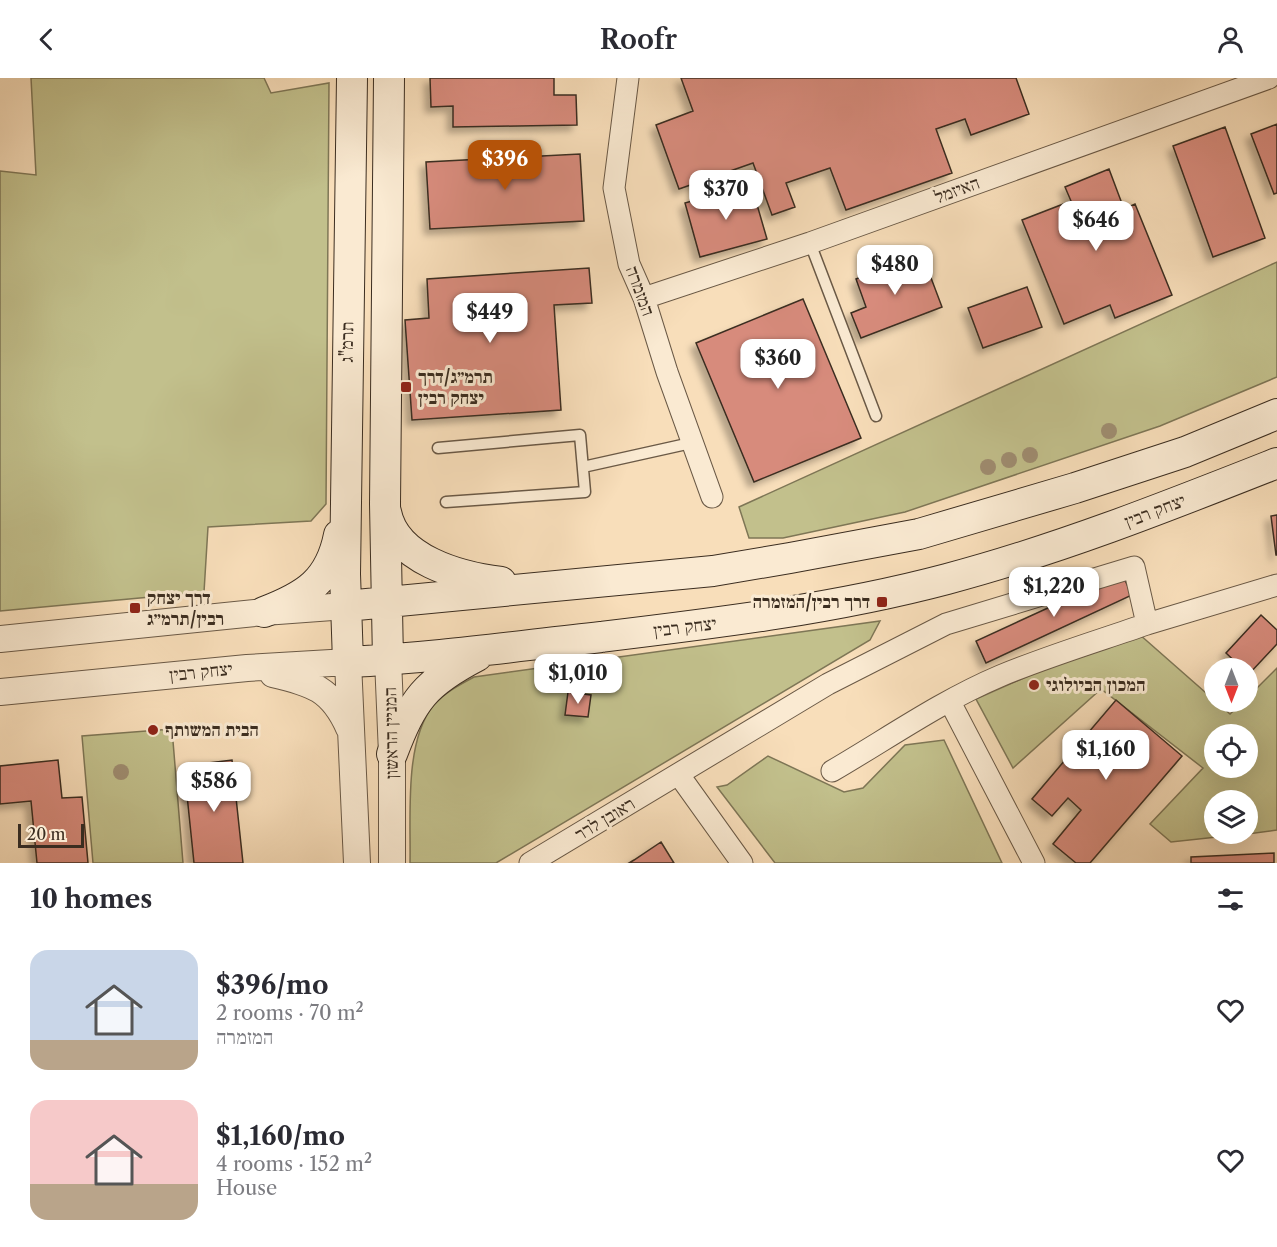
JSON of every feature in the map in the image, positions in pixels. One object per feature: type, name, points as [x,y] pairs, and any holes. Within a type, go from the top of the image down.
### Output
[{"type":"main road","name":"תרמ\"ג","points":[[346,606],[345,490],[352,78]]},
{"type":"main road","points":[[387,603],[385,504],[389,78]]},
{"type":"main road","points":[[348,662],[346,606],[713,571],[919,534],[1152,463],[1277,414]]},
{"type":"main road","name":"יצחק רבין","points":[[348,662],[495,649],[740,621],[889,594],[969,573],[1080,539],[1277,463]]},
{"type":"main road","points":[[264,612],[300,597],[327,569],[337,544],[345,490]]},
{"type":"main road","points":[[385,504],[390,527],[399,540],[427,561],[451,571],[486,580],[555,586]]},
{"type":"main road","name":"המניין הראשון","points":[[387,603],[388,660]]},
{"type":"main road","points":[[392,754],[404,722],[414,704],[435,680],[459,665],[495,649]]},
{"type":"street","name":"המזמרה","points":[[628,78],[614,188],[629,264],[644,298],[691,443],[712,497]]},
{"type":"street","name":"האיזמל","points":[[644,298],[810,243],[1269,78]]},
{"type":"street","name":"ראובן לרר","points":[[530,863],[828,684],[946,624],[1134,567],[1147,624]]},
{"type":"street","points":[[832,771],[950,702],[998,677],[1054,655],[1147,624],[1277,585]]},
{"type":"street","points":[[0,639],[264,612],[346,606]]},
{"type":"street","name":"המניין הראשון","points":[[388,660],[392,754],[392,863]]},
{"type":"street","points":[[348,662],[357,863]]},
{"type":"street","name":"יצחק רבין","points":[[0,692],[247,668],[348,662]]},
{"type":"street","points":[[247,668],[310,683],[318,688],[337,705],[351,733]]},
{"type":"street","points":[[950,702],[1034,863]]},
{"type":"street","points":[[679,775],[742,863]]},
{"type":"lane","points":[[810,243],[876,416]]},
{"type":"lane","points":[[438,448],[580,435],[585,492],[446,502]]},
{"type":"lane","points":[[583,467],[691,443]]},
{"type":"shaded area","points":[[31,78],[264,78],[271,93],[329,83],[326,504],[311,521],[208,527],[204,592],[0,611],[0,171],[36,175]]},
{"type":"shaded area","points":[[1277,262],[1277,377],[1160,426],[905,512],[783,538],[749,538],[739,507]]},
{"type":"shaded area","points":[[880,621],[870,640],[496,863],[410,863],[411,781],[417,739],[424,721],[437,701],[474,677]]},
{"type":"shaded area","points":[[1139,634],[1204,691],[1204,712],[1228,712],[1230,714],[1232,712],[1258,712],[1258,687],[1277,668],[1277,830],[1258,833],[1258,790],[1204,790],[1204,838],[1171,842],[1150,824],[1203,768],[1101,689],[1013,768],[976,699],[1044,669]]},
{"type":"shaded area","points":[[172,729],[183,863],[93,863],[82,736]]},
{"type":"shaded area","points":[[944,740],[1002,863],[775,863],[717,787],[727,785],[768,756],[844,792],[863,788],[905,745]]},
{"type":"building","points":[[430,78],[554,78],[554,95],[576,95],[577,125],[453,127],[453,106],[431,107]]},
{"type":"building","points":[[681,78],[1016,78],[1029,114],[971,135],[965,119],[936,129],[952,173],[846,210],[830,168],[786,183],[795,207],[772,215],[753,163],[679,189],[656,125],[693,111]]},
{"type":"building","points":[[1277,124],[1277,193],[1274,194],[1251,134]]},
{"type":"building","points":[[1225,127],[1265,238],[1213,257],[1173,146]]},
{"type":"building","points":[[580,154],[584,221],[430,229],[426,162]]},
{"type":"building","points":[[1109,169],[1124,209],[1135,204],[1172,295],[1115,318],[1110,305],[1064,324],[1022,220],[1071,201],[1065,187]]},
{"type":"building","points":[[751,184],[767,239],[700,257],[685,203]]},
{"type":"building","points":[[922,254],[942,307],[861,338],[851,313],[866,307],[856,279]]},
{"type":"building","points":[[589,268],[592,303],[554,305],[561,410],[412,420],[405,320],[429,318],[427,279]]},
{"type":"building","points":[[1027,287],[1042,327],[983,348],[968,308]]},
{"type":"building","points":[[803,299],[861,438],[754,482],[696,343]]},
{"type":"building","points":[[1277,515],[1277,555],[1276,555],[1271,516]]},
{"type":"building","points":[[1122,574],[1132,595],[986,663],[976,641]]},
{"type":"building","points":[[1261,615],[1277,630],[1277,644],[1258,664],[1258,658],[1231,658],[1226,653]]},
{"type":"building","points":[[568,692],[591,695],[588,717],[565,715]]},
{"type":"building","points":[[1116,700],[1182,756],[1090,863],[1076,863],[1053,844],[1081,810],[1068,798],[1052,816],[1032,799]]},
{"type":"building","points":[[58,760],[62,798],[82,797],[88,863],[37,863],[31,801],[0,804],[0,766]]},
{"type":"building","points":[[232,760],[243,863],[194,863],[184,766]]},
{"type":"building","points":[[661,842],[674,863],[629,863],[634,860]]},
{"type":"building","points":[[1274,853],[1274,863],[1191,863],[1191,857]]},
{"type":"place","name":"תרמ״ג/דרך יצחק רבין","points":[[406,387]]},
{"type":"place","name":"דרך רבין/המזמרה","points":[[882,602]]},
{"type":"place","name":"דרך יצחק רבין/תרמ״ג","points":[[135,608]]},
{"type":"place","name":"המכון הביולוגי","points":[[1034,685]]},
{"type":"place","name":"הבית המשותף","points":[[153,730]]}]
